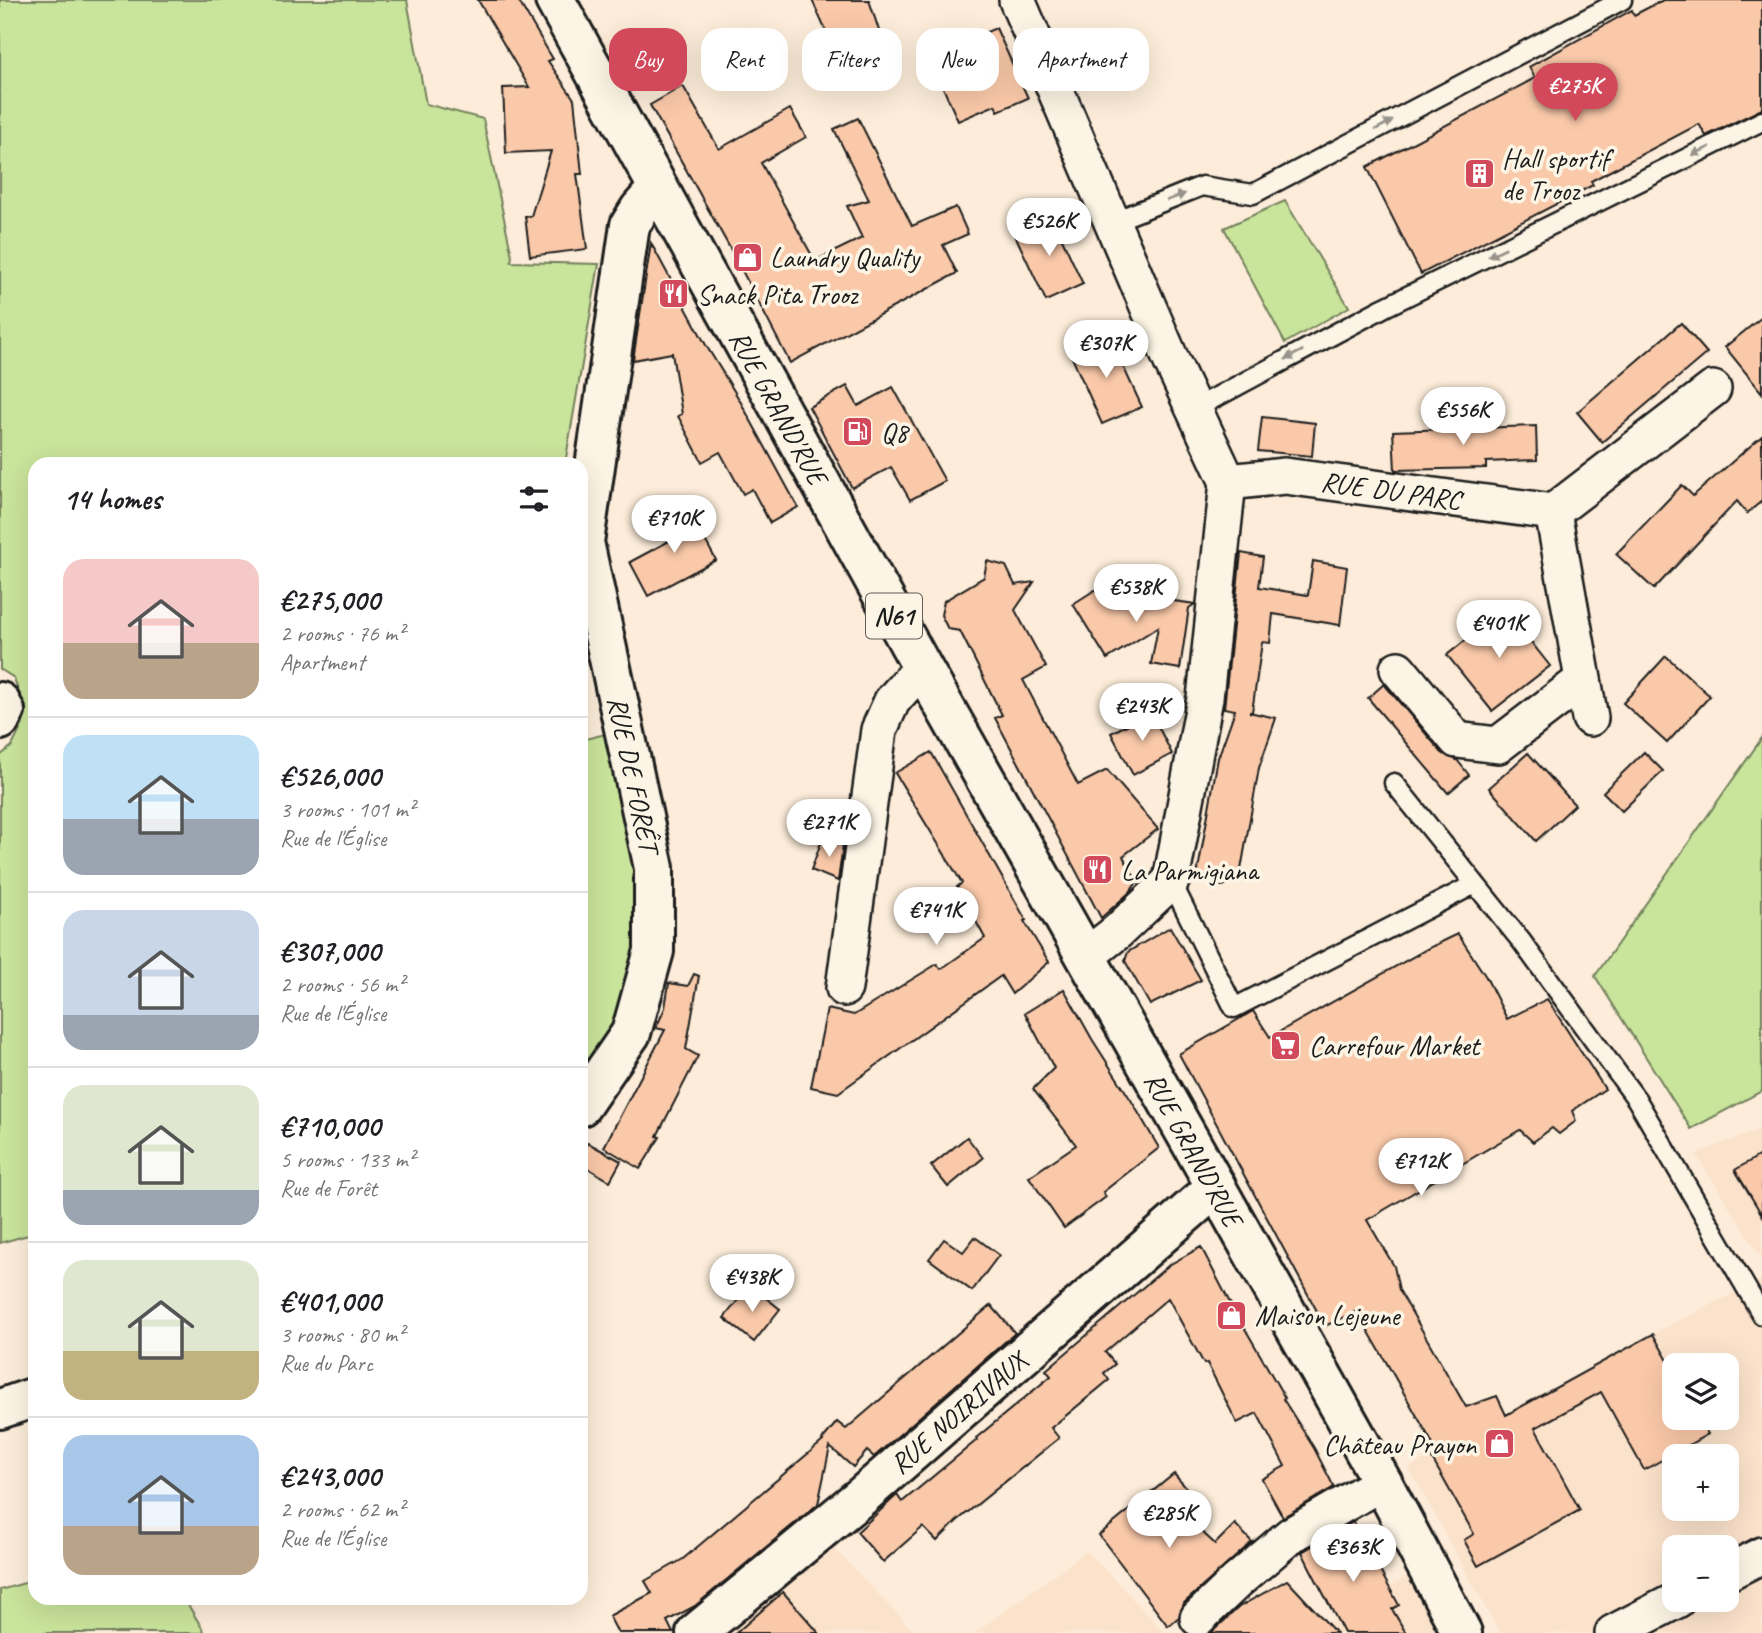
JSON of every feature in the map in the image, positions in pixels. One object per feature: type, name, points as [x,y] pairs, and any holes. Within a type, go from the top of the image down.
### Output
[{"type":"main road","name":"RUE GRAND'RUE","points":[[555,0],[922,667],[1382,1482],[1462,1633]]},
{"type":"main road","name":"RUE DE FORÊT","points":[[588,514],[630,225],[658,188]]},
{"type":"main road","name":"RUE DE FORÊT","points":[[588,561],[654,867],[654,951],[631,1033],[588,1096]]},
{"type":"main road","points":[[0,702],[5,711],[0,720]]},
{"type":"main road","name":"RUE NOIRIVAUX","points":[[696,1633],[862,1496],[1216,1186]]},
{"type":"main road","points":[[0,1409],[28,1399]]},
{"type":"street","points":[[1017,0],[1228,482],[1205,698],[1171,881],[1117,932],[1085,957]]},
{"type":"street","points":[[1590,719],[1553,512],[1713,389]]},
{"type":"street","name":"RUE DU PARC","points":[[1228,482],[1285,476],[1553,512]]},
{"type":"street","points":[[844,988],[878,730],[892,701],[922,667]]},
{"type":"street","points":[[1398,669],[1457,740],[1498,745],[1583,680]]},
{"type":"street","points":[[1198,1618],[1291,1535],[1382,1482]]},
{"type":"street","points":[[1739,1567],[1762,1555]]},
{"type":"street","points":[[1613,1633],[1662,1608]]},
{"type":"lane","points":[[1112,222],[1202,186],[1253,194],[1622,0]]},
{"type":"lane","points":[[1194,409],[1383,308],[1762,121]]},
{"type":"lane","points":[[1394,783],[1522,942],[1637,1100],[1762,1315]]},
{"type":"lane","points":[[1171,881],[1234,1008],[1475,884]]},
{"type":"shaded area","points":[[1762,1128],[1762,1258],[1696,1154]]},
{"type":"shaded area","points":[[1762,1279],[1762,1633],[1500,1633],[1409,1468],[1653,1334]]},
{"type":"shaded area","points":[[829,1543],[915,1633],[720,1633]]},
{"type":"shaded area","points":[[1087,1551],[1165,1633],[975,1633]]},
{"type":"shaded area","points":[[1407,1577],[1437,1633],[1311,1633]]},
{"type":"green space","points":[[0,0],[407,0],[426,104],[483,119],[512,256],[511,262],[599,264],[566,457],[28,457],[28,1235],[0,1243],[0,756],[12,746],[23,724],[23,706],[14,678],[0,669]]},
{"type":"green space","points":[[1285,201],[1349,307],[1285,343],[1224,228]]},
{"type":"green space","points":[[614,732],[636,864],[636,949],[611,1033],[588,1068],[588,738]]},
{"type":"green space","points":[[1762,738],[1762,1091],[1691,1129],[1595,976]]},
{"type":"green space","points":[[28,1582],[28,1605],[188,1605],[205,1633],[0,1633],[0,1590]]},
{"type":"building","points":[[478,0],[518,0],[553,59],[548,61],[574,99],[582,174],[577,174],[587,249],[530,256],[525,216],[531,216],[551,151],[506,153],[503,88],[529,87]]},
{"type":"building","points":[[812,0],[869,0],[878,28],[824,28]]},
{"type":"building","points":[[1663,0],[1762,0],[1762,109],[1706,136],[1699,124],[1591,181],[1593,185],[1421,274],[1367,167],[1535,78],[1529,67],[1632,10],[1634,15]]},
{"type":"building","points":[[999,35],[1013,65],[1013,91],[1025,91],[1028,98],[998,111],[995,105],[958,121],[945,91],[999,91]]},
{"type":"building","points":[[674,91],[686,91],[719,149],[790,109],[806,137],[761,163],[815,261],[862,238],[847,206],[869,200],[834,129],[858,118],[912,226],[956,207],[968,234],[943,245],[957,273],[790,363],[736,259],[650,105]]},
{"type":"building","points":[[1051,215],[1083,284],[1046,301],[1014,233]]},
{"type":"building","points":[[651,243],[798,507],[770,523],[752,489],[743,494],[720,452],[702,462],[678,416],[682,414],[672,353],[633,360]]},
{"type":"building","points":[[1762,317],[1762,393],[1725,347]]},
{"type":"building","points":[[1681,323],[1707,353],[1602,442],[1577,412]]},
{"type":"building","points":[[1109,336],[1142,407],[1102,424],[1070,353]]},
{"type":"building","points":[[847,386],[858,406],[893,387],[945,481],[910,500],[891,467],[852,488],[809,407]]},
{"type":"building","points":[[1262,417],[1315,423],[1312,456],[1258,451]]},
{"type":"building","points":[[1536,426],[1537,460],[1486,462],[1486,468],[1395,470],[1393,431]]},
{"type":"building","points":[[1762,436],[1762,501],[1747,513],[1737,501],[1654,589],[1616,554],[1682,485],[1693,496]]},
{"type":"building","points":[[688,509],[716,560],[648,596],[630,562],[671,540],[662,523]]},
{"type":"building","points":[[1241,553],[1263,557],[1259,587],[1308,595],[1313,561],[1347,567],[1340,625],[1273,614],[1270,643],[1262,642],[1252,712],[1249,712],[1276,718],[1259,768],[1239,881],[1222,886],[1196,881],[1218,758],[1235,710],[1224,708]]},
{"type":"building","points":[[987,561],[1006,566],[1015,585],[1034,582],[1015,610],[1046,667],[1023,680],[1078,785],[1107,770],[1158,829],[1123,856],[1137,882],[1130,892],[1101,918],[995,718],[1002,715],[960,631],[948,629],[941,615],[944,601],[984,577]]},
{"type":"building","points":[[1095,590],[1195,604],[1189,608],[1180,669],[1151,664],[1158,627],[1107,659],[1073,604]]},
{"type":"building","points":[[1505,609],[1550,666],[1492,711],[1447,655]]},
{"type":"building","points":[[1666,656],[1710,696],[1667,743],[1623,703]]},
{"type":"building","points":[[1384,684],[1442,753],[1457,760],[1469,775],[1448,793],[1368,698]]},
{"type":"building","points":[[1151,712],[1172,754],[1133,775],[1111,733]]},
{"type":"building","points":[[931,752],[1049,962],[1012,994],[1001,976],[838,1093],[811,1087],[827,1009],[854,1015],[937,964],[941,969],[985,938],[957,887],[962,883],[895,773]]},
{"type":"building","points":[[1644,752],[1663,771],[1622,811],[1603,792]]},
{"type":"building","points":[[1528,753],[1575,805],[1536,841],[1489,788]]},
{"type":"building","points":[[823,837],[843,845],[838,881],[811,870]]},
{"type":"building","points":[[1170,927],[1201,980],[1150,1005],[1125,961],[1128,952]]},
{"type":"building","points":[[1458,934],[1486,977],[1507,1019],[1547,999],[1605,1089],[1572,1111],[1576,1121],[1559,1134],[1552,1128],[1533,1142],[1520,1130],[1367,1220],[1394,1266],[1399,1290],[1466,1407],[1497,1396],[1506,1415],[1653,1334],[1664,1353],[1662,1430],[1706,1430],[1708,1434],[1690,1444],[1662,1444],[1662,1460],[1644,1470],[1601,1392],[1535,1428],[1580,1510],[1478,1566],[1464,1540],[1474,1534],[1431,1457],[1438,1453],[1357,1311],[1325,1326],[1179,1054],[1253,1011],[1270,1037]]},
{"type":"building","points":[[694,974],[699,976],[686,1049],[698,1056],[657,1136],[660,1137],[640,1169],[604,1147],[665,1030],[656,1028],[665,1008],[669,983],[688,986]]},
{"type":"building","points":[[1064,989],[1159,1148],[1103,1192],[1106,1197],[1064,1228],[1029,1177],[1076,1145],[1033,1089],[1054,1068],[1025,1013]]},
{"type":"building","points":[[967,1137],[983,1158],[948,1187],[931,1166]]},
{"type":"building","points":[[588,1143],[621,1161],[610,1181],[588,1168]]},
{"type":"building","points":[[1762,1154],[1762,1215],[1735,1170]]},
{"type":"building","points":[[975,1237],[999,1255],[972,1291],[929,1259],[944,1239],[963,1252]]},
{"type":"building","points":[[1201,1247],[1334,1487],[1283,1517],[1262,1479],[1285,1466],[1257,1413],[1237,1423],[1207,1363],[1204,1364],[1168,1298],[1105,1352],[1115,1364],[1104,1373],[1109,1380],[1051,1428],[1059,1438],[957,1521],[937,1541],[923,1527],[883,1562],[857,1532],[897,1495],[902,1502],[977,1440],[976,1438],[1051,1376],[1046,1370],[1169,1265]]},
{"type":"building","points":[[750,1285],[780,1309],[754,1342],[724,1318]]},
{"type":"building","points":[[991,1305],[1015,1333],[874,1457],[867,1451],[853,1467],[830,1447],[818,1504],[695,1606],[667,1621],[673,1633],[618,1633],[609,1616],[652,1593],[645,1581],[683,1559],[823,1441],[837,1422],[846,1429]]},
{"type":"building","points":[[1174,1474],[1190,1492],[1173,1505],[1215,1544],[1235,1524],[1252,1542],[1184,1603],[1179,1617],[1168,1626],[1099,1535]]},
{"type":"building","points":[[1353,1522],[1399,1605],[1392,1609],[1406,1633],[1344,1633],[1302,1552]]},
{"type":"building","points":[[1287,1580],[1336,1633],[1211,1633],[1239,1607]]},
{"type":"building","points":[[783,1592],[819,1633],[736,1633]]},
{"type":"place","name":"Hall sportif de Trooz","points":[[1479,174]]},
{"type":"place","name":"Laundry Quality","points":[[747,257]]},
{"type":"place","name":"Snack Pita Trooz","points":[[674,294]]},
{"type":"place","name":"Q8","points":[[858,432]]},
{"type":"place","name":"La Parmigiana","points":[[1098,870]]},
{"type":"place","name":"Carrefour Market","points":[[1286,1045]]},
{"type":"place","name":"Maison Lejeune","points":[[1232,1315]]},
{"type":"place","name":"Château Prayon","points":[[1499,1444]]}]
